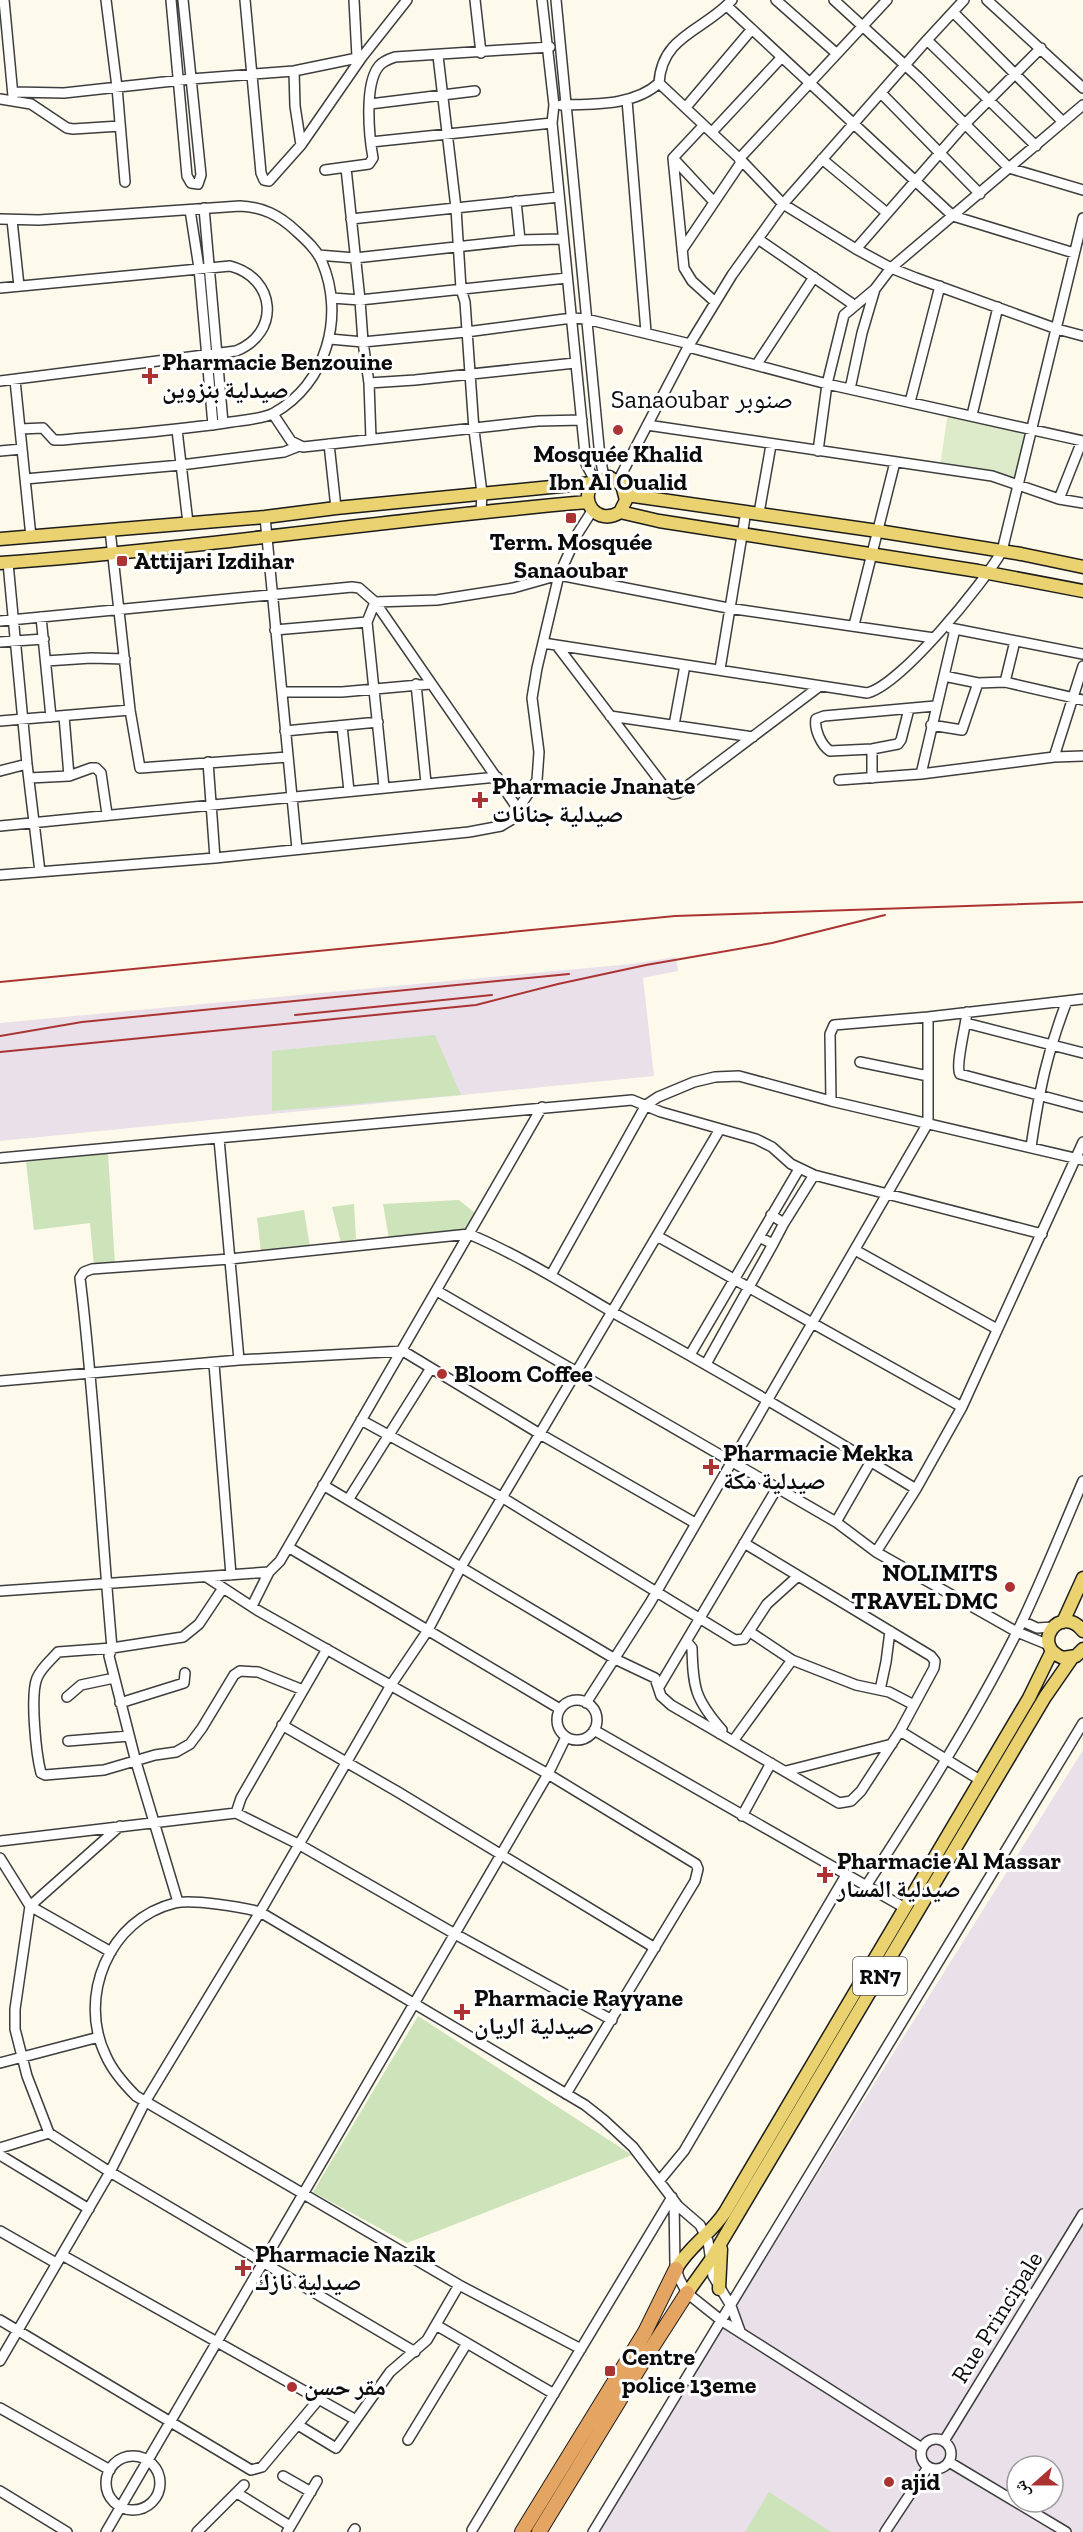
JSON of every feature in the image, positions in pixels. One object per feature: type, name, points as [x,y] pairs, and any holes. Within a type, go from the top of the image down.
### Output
[{"type":"highway","name":"RN7","points":[[522,2532],[645,2332],[676,2269]]},
{"type":"highway","name":"RN7","points":[[539,2532],[687,2293]]},
{"type":"main road","points":[[590,507],[587,492],[597,480]]},
{"type":"main road","points":[[0,539],[264,517],[597,480],[618,481],[627,495],[626,504],[620,512],[603,517],[590,507],[481,512],[267,538],[4,563]]},
{"type":"main road","points":[[627,495],[878,531],[1083,567]]},
{"type":"main road","points":[[620,512],[660,521],[872,553],[1083,591]]},
{"type":"main road","name":"RN7","points":[[676,2269],[686,2254],[725,2212],[905,1908],[1035,1687],[1050,1648],[1049,1635],[1058,1624],[1083,1578]]},
{"type":"main road","points":[[1058,1624],[1072,1622],[1082,1626]]},
{"type":"main road","points":[[1050,1648],[1058,1657],[1072,1658]]},
{"type":"main road","name":"RN7","points":[[687,2293],[711,2261],[1045,1697],[1072,1658],[1083,1649]]},
{"type":"main road","points":[[719,2289],[719,2269],[724,2239]]},
{"type":"street","points":[[4,0],[3,34],[13,96]]},
{"type":"street","points":[[106,0],[117,87],[125,182]]},
{"type":"street","points":[[171,0],[187,176],[190,183],[194,185],[198,184],[201,175],[183,0]]},
{"type":"street","points":[[245,0],[261,173],[264,180],[269,181],[301,145],[360,57],[407,0]]},
{"type":"street","points":[[354,0],[360,57]]},
{"type":"street","points":[[481,53],[475,0],[486,0]]},
{"type":"street","points":[[542,0],[554,105],[552,123],[562,239],[586,464],[597,480]]},
{"type":"street","points":[[556,0],[600,457],[597,480]]},
{"type":"street","points":[[776,0],[836,53]]},
{"type":"street","points":[[834,0],[905,65],[1009,168],[1083,190]]},
{"type":"street","points":[[682,250],[741,160],[836,53],[887,0]]},
{"type":"street","points":[[618,481],[714,302],[783,204],[964,0]]},
{"type":"street","points":[[987,0],[1083,88]]},
{"type":"street","points":[[554,105],[627,100],[644,95],[659,83],[664,58],[672,47],[730,3],[752,29],[953,216],[1074,254]]},
{"type":"street","points":[[952,12],[1063,122]]},
{"type":"street","points":[[686,106],[752,29]]},
{"type":"street","points":[[927,40],[1036,146]]},
{"type":"street","points":[[325,170],[369,164],[373,158],[370,104],[373,78],[384,61],[395,57],[438,56],[562,46]]},
{"type":"street","points":[[856,249],[965,124],[1041,48]]},
{"type":"street","points":[[438,56],[456,208],[461,289],[465,302],[474,430],[482,493],[481,512]]},
{"type":"street","points":[[0,99],[191,79],[294,71],[360,57]]},
{"type":"street","points":[[712,132],[782,57]]},
{"type":"street","points":[[294,71],[295,106],[301,145]]},
{"type":"street","points":[[659,83],[686,106],[703,126],[741,160],[783,204],[856,249],[891,268],[1057,329],[1083,336]]},
{"type":"street","points":[[370,104],[475,91]]},
{"type":"street","points":[[880,93],[980,194]]},
{"type":"street","points":[[13,96],[31,104],[67,128],[120,126]]},
{"type":"street","points":[[627,100],[646,332]]},
{"type":"street","points":[[818,451],[827,384],[844,315],[875,289],[891,268],[1083,105]]},
{"type":"street","points":[[371,142],[552,123]]},
{"type":"street","points":[[703,126],[673,158],[682,250],[687,276],[714,302]]},
{"type":"street","points":[[673,158],[714,202]]},
{"type":"street","points":[[822,159],[886,213]]},
{"type":"street","points":[[346,168],[369,382],[371,439]]},
{"type":"street","points":[[351,219],[559,197]]},
{"type":"street","points":[[516,201],[520,240]]},
{"type":"street","points":[[0,219],[250,206],[272,212],[298,232],[322,261],[332,298],[330,339],[321,364],[308,384],[273,414],[177,430],[57,441],[44,428],[20,429]]},
{"type":"street","points":[[204,208],[223,423]]},
{"type":"street","points":[[190,210],[199,268],[205,356],[213,425]]},
{"type":"street","points":[[543,643],[867,693],[882,687],[944,627],[990,573],[1002,551],[1083,218]]},
{"type":"street","points":[[12,220],[19,286]]},
{"type":"street","points":[[318,255],[355,258],[520,240],[562,239]]},
{"type":"street","points":[[758,239],[854,305]]},
{"type":"street","points":[[0,288],[230,266],[246,272],[261,286],[268,308],[258,338],[245,347],[205,356],[0,381]]},
{"type":"street","points":[[757,364],[814,277]]},
{"type":"street","points":[[332,298],[360,300],[567,278]]},
{"type":"street","points":[[910,402],[940,286]]},
{"type":"street","points":[[850,389],[862,333],[875,289]]},
{"type":"street","points":[[972,415],[998,307]]},
{"type":"street","points":[[330,339],[363,342],[466,332],[572,318],[646,332],[827,384],[1082,441],[1059,499]]},
{"type":"street","points":[[369,382],[415,380],[575,363]]},
{"type":"street","points":[[15,380],[31,537]]},
{"type":"street","points":[[273,414],[291,441],[299,446]]},
{"type":"street","points":[[25,479],[181,465],[278,453],[299,446],[474,430],[538,421],[582,420]]},
{"type":"street","points":[[647,425],[992,476],[1059,499],[1083,503]]},
{"type":"street","points":[[177,430],[188,523]]},
{"type":"street","points":[[329,444],[336,508]]},
{"type":"street","points":[[759,513],[771,445]]},
{"type":"street","points":[[0,451],[22,449]]},
{"type":"street","points":[[855,625],[896,462]]},
{"type":"street","points":[[0,876],[214,858],[469,832],[501,826],[511,820],[537,780],[539,752],[532,698],[559,575],[590,507]]},
{"type":"street","points":[[720,669],[728,608],[746,511]]},
{"type":"street","points":[[264,517],[297,849]]},
{"type":"street","points":[[110,530],[130,710],[140,768],[288,757]]},
{"type":"street","points":[[4,563],[13,619],[40,872]]},
{"type":"street","points":[[375,602],[437,600],[513,588],[559,575],[728,608],[934,638]]},
{"type":"street","points":[[0,621],[359,588],[375,602],[518,809]]},
{"type":"street","points":[[375,602],[367,622],[384,787]]},
{"type":"street","points":[[41,617],[51,717]]},
{"type":"street","points":[[275,630],[367,622]]},
{"type":"street","points":[[944,627],[1083,654]]},
{"type":"street","points":[[921,774],[935,706],[955,629]]},
{"type":"street","points":[[0,642],[44,639]]},
{"type":"street","points":[[1005,682],[1015,641]]},
{"type":"street","points":[[558,647],[666,789],[673,794],[678,793],[820,686]]},
{"type":"street","points":[[45,662],[91,658],[125,659]]},
{"type":"street","points":[[674,725],[685,665]]},
{"type":"street","points":[[1054,757],[1083,666]]},
{"type":"street","points":[[944,676],[978,683],[1005,682],[1083,700]]},
{"type":"street","points":[[931,725],[962,730],[978,683]]},
{"type":"street","points":[[416,684],[426,783]]},
{"type":"street","points":[[282,692],[374,690],[430,684]]},
{"type":"street","points":[[864,712],[867,693]]},
{"type":"street","points":[[909,709],[898,744],[872,749],[830,750],[822,742],[814,722],[819,717],[935,706]]},
{"type":"street","points":[[0,722],[130,710]]},
{"type":"street","points":[[64,716],[69,776]]},
{"type":"street","points":[[610,716],[753,737]]},
{"type":"street","points":[[285,731],[378,722]]},
{"type":"street","points":[[342,726],[349,791]]},
{"type":"street","points":[[872,749],[872,778]]},
{"type":"street","points":[[839,780],[921,774],[1054,757],[1083,756]]},
{"type":"street","points":[[208,762],[214,858]]},
{"type":"street","points":[[0,771],[27,764]]},
{"type":"street","points":[[29,778],[69,776],[91,768],[100,770],[107,814]]},
{"type":"street","points":[[0,826],[497,777]]},
{"type":"street","points":[[831,1101],[830,1034],[832,1027],[838,1024],[928,1017],[1083,999]]},
{"type":"street","points":[[1032,1147],[1038,1096],[1050,1043],[1067,1001]]},
{"type":"street","points":[[967,1012],[957,1068],[960,1074],[1083,1107]]},
{"type":"street","points":[[586,1703],[656,1592],[928,1123],[928,1017]]},
{"type":"street","points":[[966,1023],[1083,1053]]},
{"type":"street","points":[[860,1062],[928,1076]]},
{"type":"street","points":[[551,1275],[646,1105],[658,1096],[694,1082],[728,1075],[750,1077],[831,1101],[1079,1159]]},
{"type":"street","points":[[0,1158],[624,1100],[763,1142],[799,1169],[814,1175],[1042,1234]]},
{"type":"street","points":[[252,1606],[269,1572],[280,1561],[403,1351],[542,1107]]},
{"type":"street","points":[[0,2361],[110,2172],[145,2102],[348,1764],[392,1685],[428,1630],[461,1567],[504,1498],[720,1129]]},
{"type":"street","points":[[219,1139],[239,1360]]},
{"type":"street","points":[[876,1552],[916,1489],[962,1407],[1079,1159],[1083,1142]]},
{"type":"street","points":[[690,1355],[799,1169]]},
{"type":"street","points":[[706,1364],[784,1223],[814,1175]]},
{"type":"street","points":[[771,1215],[784,1223]]},
{"type":"street","points":[[178,1902],[136,1762],[109,1656],[112,1648],[92,1372],[80,1278],[84,1272],[92,1269],[230,1259],[469,1234],[502,1248],[551,1275],[916,1489]]},
{"type":"street","points":[[657,1236],[962,1407]]},
{"type":"street","points":[[759,1237],[773,1244]]},
{"type":"street","points":[[855,1250],[997,1329]]},
{"type":"street","points":[[437,1291],[836,1522],[876,1552],[1017,1632],[1050,1648]]},
{"type":"street","points":[[0,1381],[239,1360],[403,1351],[540,1434],[695,1523]]},
{"type":"street","points":[[214,1364],[231,1575]]},
{"type":"street","points":[[348,1500],[431,1368]]},
{"type":"street","points":[[361,1420],[504,1498],[738,1641],[744,1639],[750,1632],[767,1604],[798,1576]]},
{"type":"street","points":[[836,1522],[871,1461]]},
{"type":"street","points":[[866,1886],[946,1759],[1017,1632],[1083,1481]]},
{"type":"street","points":[[323,1485],[615,1659],[655,1678],[661,1696],[671,1705],[839,1803],[851,1801],[861,1791],[900,1731],[934,1668],[935,1661],[931,1656],[744,1543]]},
{"type":"street","points":[[659,1687],[701,1620],[777,1488]]},
{"type":"street","points":[[288,1547],[560,1709]]},
{"type":"street","points":[[0,1591],[269,1572]]},
{"type":"street","points":[[208,1578],[252,1606],[548,1774],[696,1864],[698,1869],[694,1881],[656,1948],[566,2094]]},
{"type":"street","points":[[224,1588],[199,1624],[183,1636],[112,1648],[58,1652],[41,1670],[35,1683],[34,1701],[41,1773],[45,1775],[104,1770],[155,1755],[176,1752],[190,1744],[234,1675],[240,1671],[258,1672],[303,1690]]},
{"type":"street","points":[[1022,1621],[1037,1628],[1058,1624]]},
{"type":"street","points":[[880,1690],[890,1631]]},
{"type":"street","points":[[750,1632],[792,1660],[856,1684],[880,1690],[915,1705]]},
{"type":"street","points":[[687,1642],[692,1648],[692,1674],[700,1702],[722,1730],[720,1734]]},
{"type":"street","points":[[236,1813],[282,1725],[327,1649]]},
{"type":"street","points":[[733,1741],[792,1660]]},
{"type":"street","points":[[120,1702],[184,1683],[185,1673]]},
{"type":"street","points":[[67,1697],[81,1685],[114,1678]]},
{"type":"street","points":[[575,1700],[586,1703],[596,1715],[594,1730],[590,1736],[578,1741],[566,1737],[558,1727],[557,1715],[560,1709],[564,1704],[575,1700]]},
{"type":"street","points":[[593,2532],[1083,1723]]},
{"type":"street","points":[[282,1725],[398,1792],[656,1948]]},
{"type":"street","points":[[594,1730],[905,1908]]},
{"type":"street","points":[[900,1731],[980,1780]]},
{"type":"street","points":[[68,1741],[129,1736]]},
{"type":"street","points":[[106,2532],[501,1856],[548,1774],[566,1737]]},
{"type":"street","points":[[786,1771],[892,1744]]},
{"type":"street","points":[[742,1816],[771,1763]]},
{"type":"street","points":[[0,1841],[236,1813],[300,1845],[612,2020]]},
{"type":"street","points":[[120,1827],[30,1906],[15,2009],[15,2029],[21,2058],[49,2133],[110,2172],[415,2352]]},
{"type":"street","points":[[0,1858],[30,1906],[111,1952]]},
{"type":"street","points":[[660,2180],[684,2151],[846,1875]]},
{"type":"street","points":[[580,2349],[459,2285],[145,2102],[125,2085],[114,2071],[99,2037],[96,2019],[98,1983],[111,1952],[122,1934],[160,1908],[178,1902],[237,1907],[260,1912],[595,2112],[643,2157],[673,2199],[700,2225],[706,2235],[713,2276],[731,2306],[740,2331]]},
{"type":"street","points":[[0,2063],[99,2037]]},
{"type":"street","points":[[0,2148],[49,2133]]},
{"type":"street","points":[[0,2155],[89,2209]]},
{"type":"street","points":[[673,2199],[676,2269],[687,2293],[722,2321],[922,2448]]},
{"type":"street","points":[[472,2530],[673,2199]]},
{"type":"street","name":"Rue Principale","points":[[944,2441],[1083,2214]]},
{"type":"street","points":[[0,2231],[59,2259],[217,2342],[356,2420]]},
{"type":"street","points":[[298,2425],[336,2448],[390,2372],[415,2352],[436,2325],[459,2285]]},
{"type":"street","points":[[0,2320],[254,2470],[262,2467],[320,2399]]},
{"type":"street","points":[[436,2325],[554,2394]]},
{"type":"street","points":[[408,2440],[467,2343]]},
{"type":"street","points":[[0,2408],[110,2470]]},
{"type":"street","points":[[934,2439],[944,2441],[950,2449],[949,2462],[940,2469],[928,2467],[922,2459],[922,2448],[934,2439]]},
{"type":"street","points":[[138,2456],[148,2460],[156,2467],[160,2477],[157,2497],[141,2510],[131,2511],[121,2508],[112,2500],[107,2491],[106,2480],[110,2470],[117,2461],[127,2457],[138,2456]]},
{"type":"street","points":[[949,2462],[1066,2532]]},
{"type":"street","points":[[885,2532],[928,2467]]},
{"type":"street","points":[[284,2476],[311,2492]]},
{"type":"street","points":[[202,2531],[240,2489],[288,2529],[318,2481]]},
{"type":"street","points":[[0,2491],[67,2532]]},
{"type":"shaded area","points":[[676,957],[678,971],[643,978],[654,1076],[0,1141],[0,1023],[631,964]]},
{"type":"shaded area","points":[[1083,1750],[1083,2532],[594,2532]]},
{"type":"green space","points":[[948,412],[1032,431],[1017,477],[940,466]]},
{"type":"green space","points":[[435,1035],[461,1095],[272,1111],[272,1051]]},
{"type":"green space","points":[[108,1153],[115,1265],[94,1266],[90,1223],[34,1230],[26,1162]]},
{"type":"green space","points":[[459,1200],[476,1214],[466,1231],[389,1239],[383,1204]]},
{"type":"green space","points":[[354,1204],[356,1239],[341,1243],[332,1207]]},
{"type":"green space","points":[[304,1210],[310,1247],[261,1252],[257,1218]]},
{"type":"green space","points":[[418,2016],[632,2155],[407,2243],[313,2192]]},
{"type":"green space","points":[[769,2492],[831,2532],[745,2532]]},
{"type":"railway","points":[[0,982],[675,916],[1083,902]]},
{"type":"railway","points":[[0,1052],[476,1005],[646,965],[772,943],[885,915]]},
{"type":"railway","points":[[0,1036],[82,1022],[569,974]]},
{"type":"railway","points":[[295,1015],[492,995]]},
{"type":"place","name":"Pharmacie Benzouine صيدلية بنزوين","points":[[150,376]]},
{"type":"place","name":"Mosquée Khalid Ibn Al Oualid","points":[[618,430]]},
{"type":"place","name":"Term. Mosquée Sanaoubar","points":[[571,518]]},
{"type":"place","name":"Attijari Izdihar","points":[[122,561]]},
{"type":"place","name":"Pharmacie Jnanate صيدلية جنانات","points":[[480,800]]},
{"type":"place","name":"Bloom Coffee","points":[[442,1374]]},
{"type":"place","name":"Pharmacie Mekka صيدلية مكة","points":[[711,1467]]},
{"type":"place","name":"NOLIMITS TRAVEL DMC","points":[[1010,1587]]},
{"type":"place","name":"Pharmacie Al Massar صيدلية المسار","points":[[825,1875]]},
{"type":"place","name":"Pharmacie Rayyane صيدلية الريان","points":[[462,2012]]},
{"type":"place","name":"Pharmacie Nazik صيدلية نازك","points":[[243,2268]]},
{"type":"place","name":"Centre police 13eme","points":[[610,2371]]},
{"type":"place","name":"مقر حسن","points":[[292,2387]]},
{"type":"place","name":"ajid","points":[[889,2482]]},
{"type":"district","name":"Sanaoubar صنوبر","points":[[702,399]]}]
